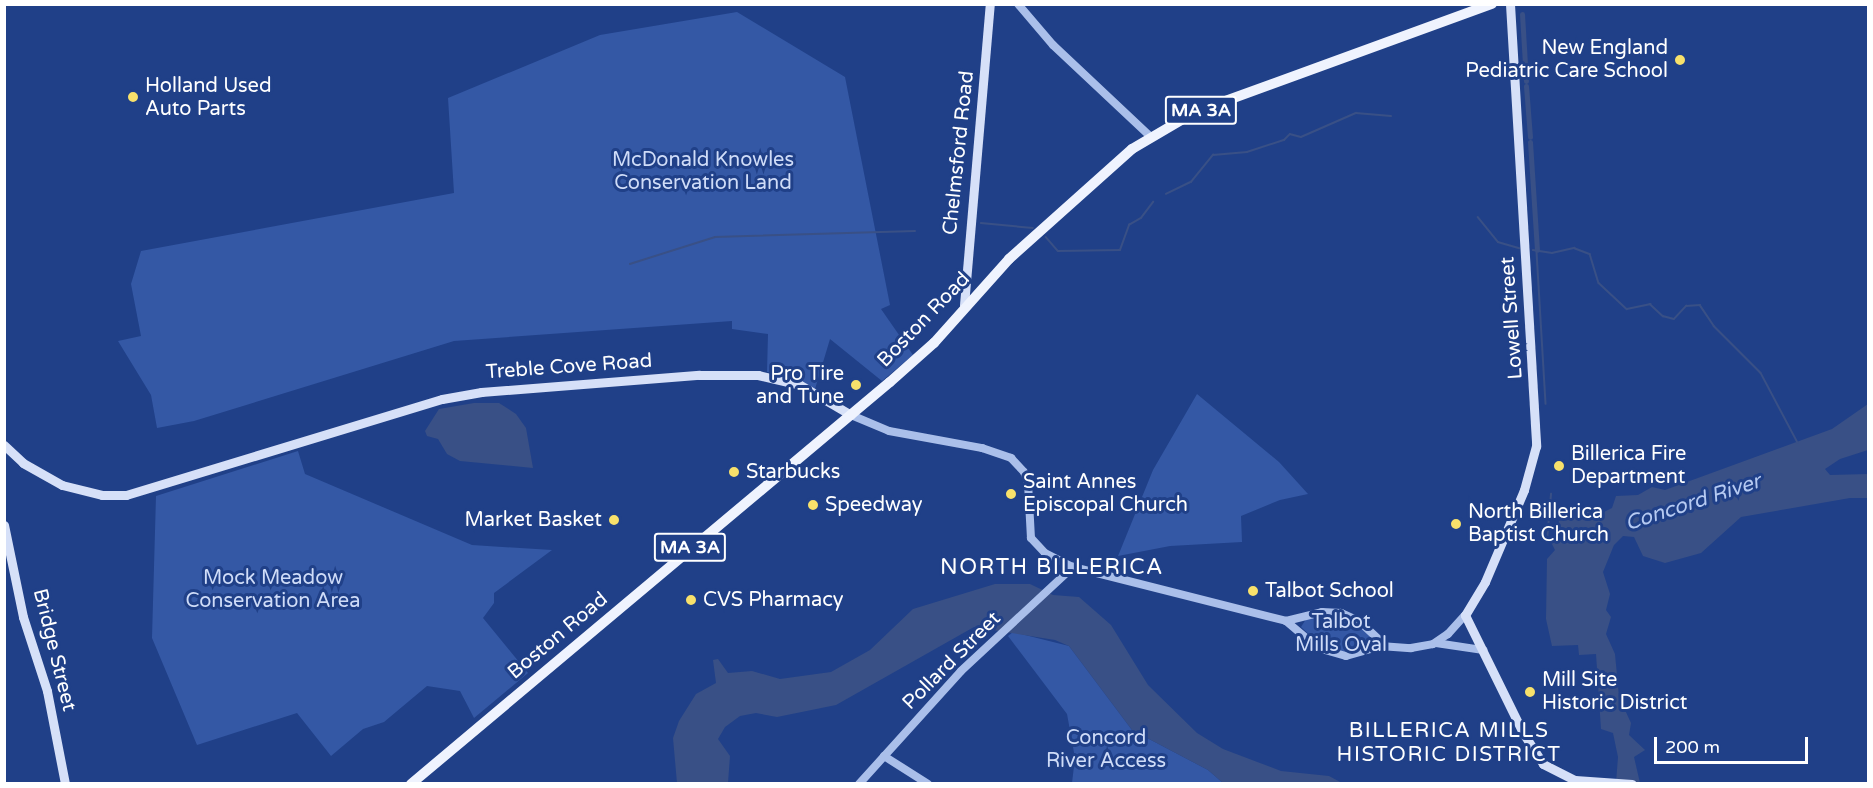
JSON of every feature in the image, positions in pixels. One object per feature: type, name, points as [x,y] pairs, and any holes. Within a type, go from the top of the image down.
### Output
[{"type":"main road","name":"Chelmsford Road","points":[[964,306],[990,4]]},
{"type":"main road","name":"Boston Road","points":[[411,783],[934,343],[964,306],[1028,242],[1150,136],[1195,112],[1492,4]]},
{"type":"main road","name":"Lowell Street","points":[[1465,615],[1482,587],[1524,490],[1536,446],[1510,4]]},
{"type":"main road","name":"Treble Cove Road","points":[[4,445],[23,463],[62,485],[102,495],[126,495],[442,399],[481,392],[699,375],[758,375],[800,386],[850,416]]},
{"type":"main road","name":"Bridge Street","points":[[4,525],[23,617],[47,691],[65,783]]},
{"type":"main road","points":[[1465,615],[1528,742],[1545,766],[1575,780],[1632,783]]},
{"type":"street","points":[[1018,4],[1053,45],[1150,136]]},
{"type":"street","name":"Treble Cove Road","points":[[850,416],[897,433],[982,448],[1011,458],[1024,472],[1028,483],[1031,538],[1045,553],[1073,567]]},
{"type":"street","points":[[1073,567],[1287,621],[1330,654],[1346,656],[1386,646],[1411,648],[1436,643],[1483,650]]},
{"type":"street","name":"Pollard Street","points":[[859,783],[999,636],[1073,567]]},
{"type":"street","points":[[1287,621],[1322,612],[1341,613],[1359,621],[1386,646]]},
{"type":"street","points":[[1436,643],[1465,615]]},
{"type":"street","points":[[884,756],[928,783]]},
{"type":"green space","name":"McDonald Knowles Conservation Land","points":[[737,12],[845,77],[890,305],[881,309],[913,355],[882,381],[830,339],[815,389],[794,377],[767,372],[768,334],[732,329],[732,321],[454,341],[194,421],[157,428],[151,395],[118,341],[141,336],[131,284],[141,251],[454,193],[448,98],[600,35]]},
{"type":"green space","points":[[1197,394],[1279,462],[1308,494],[1280,500],[1241,516],[1242,542],[1170,546],[1118,556],[1153,470]]},
{"type":"green space","name":"Mock Meadow Conservation Area","points":[[298,451],[305,474],[472,545],[552,550],[494,593],[494,603],[483,618],[528,673],[474,718],[460,691],[427,686],[384,722],[363,729],[331,756],[297,713],[197,745],[152,638],[156,496]]},
{"type":"green space","name":"Talbot Mills Oval","points":[[1348,615],[1374,638],[1369,650],[1330,654],[1301,627],[1308,616]]},
{"type":"green space","name":"Concord River Access","points":[[1013,632],[1069,646],[1132,730],[1208,770],[1223,783],[1072,783],[1075,758],[1067,714],[1008,636]]},
{"type":"water","points":[[474,403],[499,403],[516,414],[526,428],[533,468],[460,461],[447,454],[438,439],[427,436],[425,431],[439,409]]},
{"type":"water","name":"Concord River","points":[[1868,404],[1868,450],[1840,459],[1825,469],[1830,475],[1868,474],[1868,498],[1850,498],[1741,517],[1701,553],[1665,563],[1643,556],[1634,537],[1623,536],[1614,545],[1603,572],[1610,594],[1606,610],[1611,617],[1606,634],[1615,654],[1619,697],[1631,723],[1629,735],[1645,750],[1634,757],[1640,783],[1616,783],[1618,757],[1613,733],[1601,729],[1596,654],[1579,655],[1578,645],[1552,646],[1546,619],[1547,559],[1555,550],[1552,544],[1559,521],[1584,507],[1604,512],[1612,508],[1616,496],[1638,495],[1652,487],[1665,490],[1832,429]]},
{"type":"water","points":[[995,584],[1030,584],[1053,595],[1079,597],[1111,625],[1148,685],[1197,733],[1223,749],[1281,771],[1329,776],[1342,783],[1223,783],[1208,770],[1132,730],[1069,646],[1055,640],[974,627],[836,705],[777,717],[756,713],[740,716],[725,727],[718,739],[730,756],[728,783],[677,783],[673,738],[679,721],[696,694],[716,683],[713,660],[718,659],[728,673],[752,671],[780,679],[831,672],[870,650],[913,609]]},
{"type":"waterway","points":[[1522,14],[1526,81]]},
{"type":"waterway","points":[[1526,86],[1530,137]]},
{"type":"waterway","points":[[1166,194],[1191,182],[1213,155],[1247,152],[1284,140],[1290,134],[1301,137],[1356,113],[1391,116]]},
{"type":"waterway","points":[[1530,142],[1537,250]]},
{"type":"waterway","points":[[1046,237],[1058,251],[1120,250],[1129,225],[1141,218],[1153,202]]},
{"type":"waterway","points":[[1478,217],[1498,242],[1519,248]]},
{"type":"waterway","points":[[981,223],[1033,228]]},
{"type":"waterway","points":[[630,264],[715,237],[915,231]]},
{"type":"waterway","points":[[1533,250],[1552,253],[1574,248],[1590,254],[1599,283],[1627,309],[1650,304],[1663,316],[1674,319],[1686,306],[1700,305],[1714,326],[1761,373],[1798,443]]},
{"type":"waterway","points":[[1537,252],[1546,404]]},
{"type":"waterway","points":[[1547,541],[1551,494]]},
{"type":"place","name":"New England Pediatric Care School","points":[[1680,60]]},
{"type":"place","name":"Holland Used Auto Parts","points":[[133,97]]},
{"type":"place","name":"Pro Tire and Tune","points":[[856,385]]},
{"type":"place","name":"Billerica Fire Department","points":[[1559,466]]},
{"type":"place","name":"Starbucks","points":[[734,472]]},
{"type":"place","name":"Saint Annes Episcopal Church","points":[[1011,494]]},
{"type":"place","name":"Speedway","points":[[813,505]]},
{"type":"place","name":"Market Basket","points":[[614,520]]},
{"type":"place","name":"North Billerica Baptist Church","points":[[1456,524]]},
{"type":"place","name":"Talbot School","points":[[1253,591]]},
{"type":"place","name":"CVS Pharmacy","points":[[691,600]]},
{"type":"place","name":"Mill Site Historic District","points":[[1530,692]]},
{"type":"district","name":"NORTH BILLERICA","points":[[1052,568]]},
{"type":"district","name":"BILLERICA MILLS HISTORIC DISTRICT","points":[[1449,743]]}]
